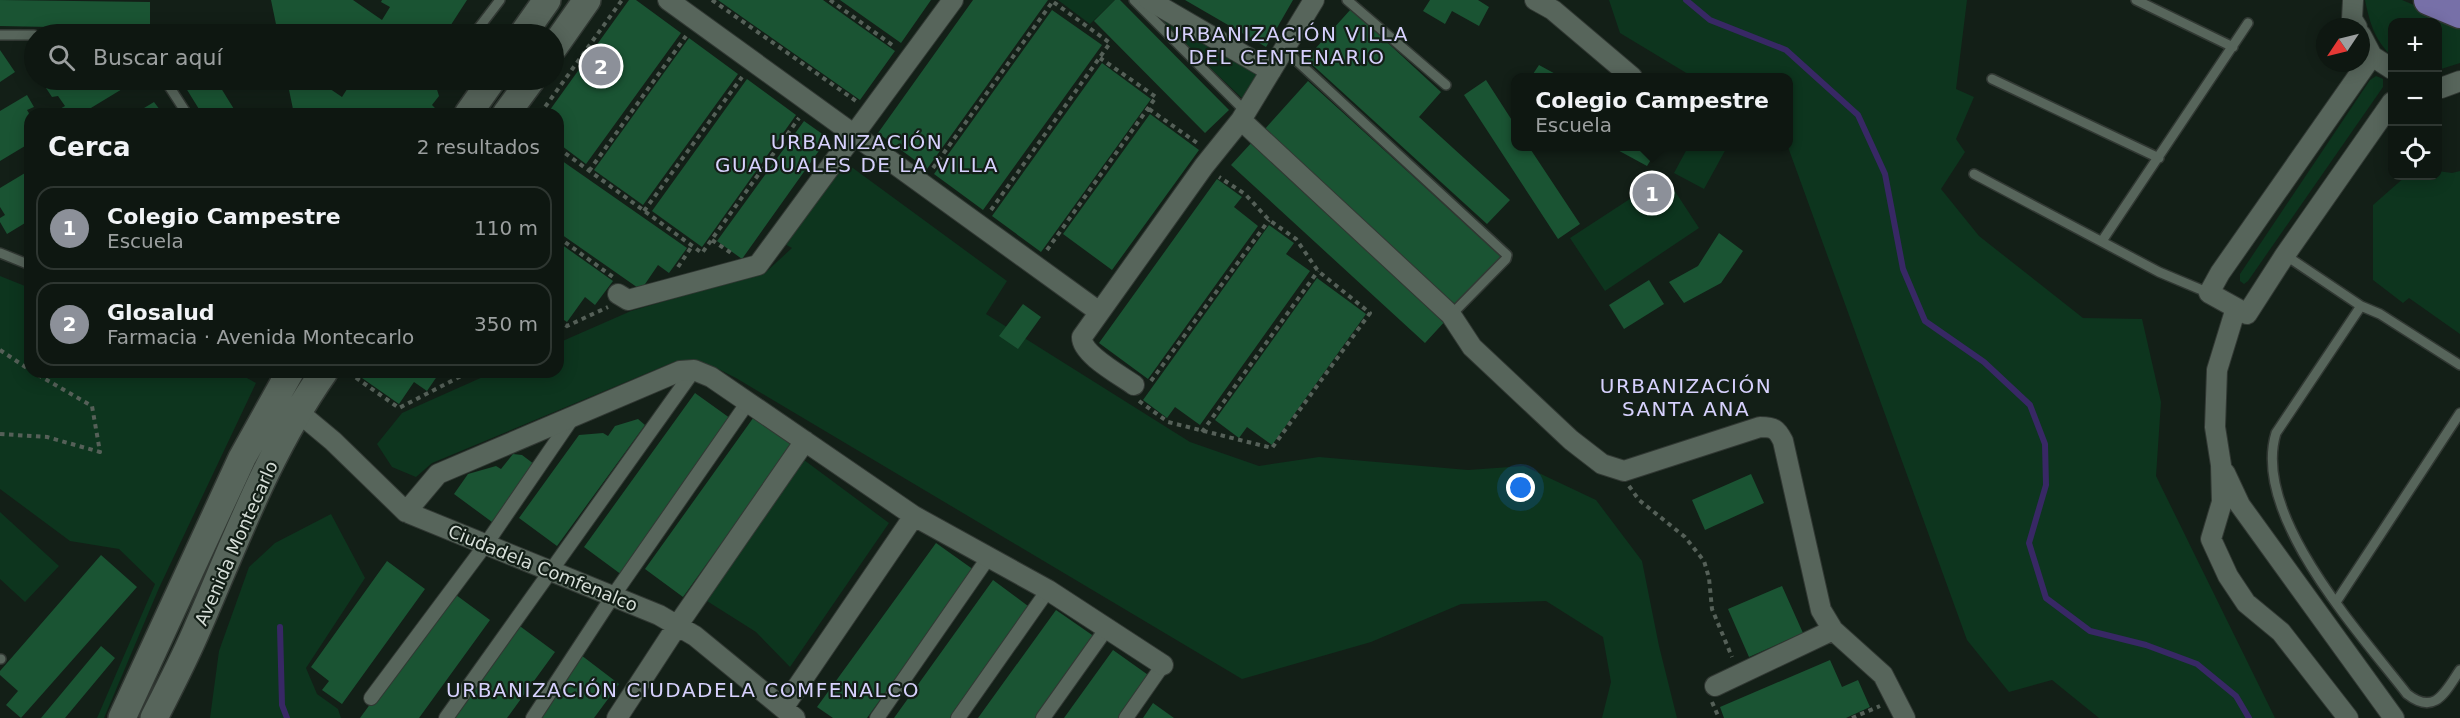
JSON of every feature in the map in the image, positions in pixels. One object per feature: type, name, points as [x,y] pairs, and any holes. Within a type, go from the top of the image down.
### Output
[{"type":"main road","points":[[530,24],[547,0]]},
{"type":"main road","points":[[564,33],[587,0]]},
{"type":"main road","points":[[2429,0],[2460,14]]},
{"type":"main road","points":[[472,108],[485,90]]},
{"type":"main road","points":[[510,108],[524,90]]},
{"type":"main road","name":"Avenida Montecarlo","points":[[122,718],[243,458],[286,378]]},
{"type":"main road","name":"Avenida Montecarlo","points":[[154,718],[197,630],[248,508],[297,411],[320,378]]},
{"type":"street","points":[[668,0],[1098,311]]},
{"type":"street","points":[[618,294],[628,300],[758,265],[953,0]]},
{"type":"street","points":[[1149,0],[1271,71]]},
{"type":"street","points":[[1143,386],[1092,356],[1082,344],[1082,337],[1098,311],[1208,160],[1244,116],[1314,0]]},
{"type":"street","points":[[1535,0],[1553,10],[1626,73]]},
{"type":"street","points":[[2352,0],[2352,18]]},
{"type":"street","points":[[2370,52],[2388,66]]},
{"type":"street","points":[[2372,56],[2220,273],[2209,293],[2247,314],[2285,255],[2388,108]]},
{"type":"street","points":[[2442,88],[2460,81]]},
{"type":"street","points":[[1244,116],[1451,315],[1472,347],[1571,440],[1602,464],[1624,471],[1744,431],[1760,427],[1771,427],[1778,430],[1783,441],[1821,610],[1833,630],[1883,675],[1905,718]]},
{"type":"street","points":[[2236,308],[2217,370],[2215,427],[2222,465],[2222,502],[2211,539],[2228,576],[2246,603],[2280,632],[2349,718]]},
{"type":"street","points":[[446,718],[694,370]]},
{"type":"street","points":[[406,512],[438,474],[680,371],[694,370],[711,376],[914,516],[1048,590],[1163,665],[1126,718]]},
{"type":"street","points":[[533,718],[613,596],[748,402]]},
{"type":"street","name":"Ciudadela Comfenalco","points":[[297,411],[333,441],[406,512],[658,615],[695,636],[789,713]]},
{"type":"street","points":[[371,698],[486,544],[573,416]]},
{"type":"street","points":[[617,718],[677,626],[805,441]]},
{"type":"street","points":[[2222,465],[2240,505],[2394,718]]},
{"type":"street","points":[[789,713],[914,516]]},
{"type":"street","points":[[877,718],[988,558]]},
{"type":"street","points":[[958,718],[1048,590]]},
{"type":"street","points":[[1043,718],[1107,628]]},
{"type":"street","points":[[1713,694],[1740,675],[1833,630]]},
{"type":"lane","points":[[482,24],[500,0]]},
{"type":"lane","points":[[1134,0],[1244,116]]},
{"type":"lane","points":[[1347,0],[1446,85]]},
{"type":"lane","points":[[2136,0],[2233,47]]},
{"type":"lane","points":[[2102,241],[2247,23]]},
{"type":"lane","points":[[0,35],[24,35]]},
{"type":"lane","points":[[1284,49],[1507,255],[1506,259],[1451,315]]},
{"type":"lane","points":[[1992,79],[2158,158]]},
{"type":"lane","points":[[171,90],[183,108]]},
{"type":"lane","points":[[1974,174],[2159,272],[2209,293]]},
{"type":"lane","points":[[0,253],[24,263]]},
{"type":"lane","points":[[2285,255],[2361,306],[2379,314],[2460,365]]},
{"type":"lane","points":[[2361,306],[2276,433],[2272,447],[2271,466],[2286,520],[2303,555],[2407,694],[2416,701],[2426,704],[2442,696],[2460,670]]},
{"type":"lane","points":[[2336,602],[2460,413]]},
{"type":"path","points":[[564,81],[622,0]]},
{"type":"path","points":[[712,0],[871,112]]},
{"type":"path","points":[[830,0],[911,58]]},
{"type":"path","points":[[922,183],[1053,1],[1110,43],[980,225]]},
{"type":"path","points":[[588,171],[690,31]]},
{"type":"path","points":[[1036,266],[1156,98],[1100,58]]},
{"type":"path","points":[[644,211],[746,71]]},
{"type":"path","points":[[544,108],[557,90]]},
{"type":"path","points":[[1149,108],[1245,194],[1269,220],[1296,238],[1318,271],[1370,314],[1272,448],[1168,422],[1137,400],[1143,386],[1269,220]]},
{"type":"path","points":[[564,153],[702,253],[803,113]]},
{"type":"path","points":[[564,241],[640,296]]},
{"type":"path","points":[[1202,432],[1318,271]]},
{"type":"path","points":[[564,328],[606,309],[618,294]]},
{"type":"path","points":[[0,350],[24,366]]},
{"type":"path","points":[[0,434],[47,437],[100,452],[92,406],[44,378]]},
{"type":"path","points":[[356,378],[399,408],[457,378]]},
{"type":"path","points":[[1624,471],[1631,492],[1685,537],[1704,561],[1709,578],[1712,609],[1740,675]]},
{"type":"path","points":[[1713,694],[1719,718]]},
{"type":"path","points":[[1852,718],[1883,704]]},
{"type":"green space","points":[[1058,0],[1115,0],[1090,24]]},
{"type":"green space","points":[[1609,0],[1967,0],[1956,89],[1974,97],[1956,139],[1965,152],[1941,189],[1979,236],[2083,318],[2142,319],[2161,402],[2156,476],[2275,718],[2099,718],[2052,680],[2009,692],[1967,640],[1789,151],[1793,151],[1793,73],[1686,73],[1620,33]]},
{"type":"green space","points":[[2365,0],[2402,0],[2460,24],[2460,63],[2442,69],[2442,18],[2388,18],[2388,52],[2374,30]]},
{"type":"green space","points":[[1163,18],[1258,75],[1243,99],[1161,21]]},
{"type":"green space","points":[[2376,76],[2383,79],[2383,87],[2244,284],[2240,281],[2240,274],[2370,80]]},
{"type":"green space","points":[[1686,151],[1725,151],[1704,189],[1674,173]]},
{"type":"green space","points":[[842,160],[1007,281],[986,314],[1190,442],[1259,466],[1319,457],[1468,470],[1524,466],[1596,500],[1642,561],[1659,646],[1677,718],[1602,718],[1611,682],[1603,637],[1546,601],[1461,604],[1371,642],[1242,679],[736,378],[700,363],[676,361],[432,463],[416,477],[392,467],[377,444],[402,413],[481,378],[564,378],[564,340],[631,311],[766,272],[792,248],[781,242]]},
{"type":"green space","points":[[2460,171],[2460,334],[2409,298],[2403,303],[2373,280],[2373,205],[2401,180],[2442,180],[2442,172]]},
{"type":"green space","points":[[1665,176],[1699,228],[1605,291],[1570,238]]},
{"type":"green space","points":[[0,276],[24,286],[24,378],[247,378],[256,383],[159,588],[104,718],[97,718],[155,584],[119,549],[70,541],[0,489]]},
{"type":"green space","points":[[800,457],[889,523],[790,667],[756,632],[707,601]]},
{"type":"green space","points":[[0,512],[59,566],[25,602],[0,579]]},
{"type":"green space","points":[[331,514],[365,578],[306,668],[317,694],[338,709],[341,718],[210,718],[219,651],[249,567],[275,543]]},
{"type":"building","points":[[0,0],[150,2],[150,24],[0,26]]},
{"type":"building","points":[[271,0],[353,0],[382,20],[390,7],[381,2],[382,0],[467,0],[451,24],[276,24]]},
{"type":"building","points":[[629,0],[636,0],[681,33],[586,164],[564,148],[564,108],[551,108]]},
{"type":"building","points":[[718,0],[823,0],[895,51],[860,100]]},
{"type":"building","points":[[840,0],[931,0],[901,43]]},
{"type":"building","points":[[973,0],[1048,0],[927,169],[878,133]]},
{"type":"building","points":[[1115,0],[1120,0],[1229,110],[1205,133],[1094,21]]},
{"type":"building","points":[[1185,0],[1293,0],[1266,47]]},
{"type":"building","points":[[1430,0],[1478,0],[1489,7],[1479,26],[1452,11],[1445,24],[1423,11]]},
{"type":"building","points":[[1351,9],[1441,92],[1419,117],[1510,200],[1487,224],[1306,59]]},
{"type":"building","points":[[1052,10],[1102,45],[983,210],[934,174]]},
{"type":"building","points":[[689,38],[738,74],[643,205],[594,170]]},
{"type":"building","points":[[0,50],[15,72],[0,82]]},
{"type":"building","points":[[1102,63],[1151,99],[1041,252],[992,216]]},
{"type":"building","points":[[1539,65],[1554,73],[1534,73]]},
{"type":"building","points":[[747,79],[796,115],[702,247],[652,211]]},
{"type":"building","points":[[1486,80],[1511,119],[1511,151],[1532,151],[1580,224],[1558,239],[1464,95]]},
{"type":"building","points":[[1308,81],[1503,258],[1458,307],[1264,130]]},
{"type":"building","points":[[47,90],[121,90],[91,108],[62,108],[65,106],[58,96],[52,97]]},
{"type":"building","points":[[187,90],[222,90],[233,108],[198,108]]},
{"type":"building","points":[[289,90],[332,90],[342,97],[346,90],[437,90],[439,96],[432,105],[435,108],[293,108]]},
{"type":"building","points":[[27,95],[34,107],[24,108],[24,147],[0,161],[0,111]]},
{"type":"building","points":[[154,102],[158,108],[144,108]]},
{"type":"building","points":[[1150,114],[1199,150],[1112,270],[1063,234]]},
{"type":"building","points":[[804,121],[828,138],[742,259],[717,241]]},
{"type":"building","points":[[1253,141],[1448,318],[1425,343],[1231,165]]},
{"type":"building","points":[[1619,151],[1656,151],[1647,166]]},
{"type":"building","points":[[564,162],[687,248],[669,273],[658,265],[641,290],[564,236]]},
{"type":"building","points":[[24,174],[24,224],[7,234],[0,222],[0,218],[5,215],[0,207],[0,188]]},
{"type":"building","points":[[1217,179],[1242,197],[1234,207],[1258,226],[1148,379],[1099,343]]},
{"type":"building","points":[[1269,225],[1294,243],[1286,254],[1310,271],[1200,425],[1175,407],[1167,418],[1143,400]]},
{"type":"building","points":[[1719,233],[1743,251],[1721,283],[1684,303],[1669,282],[1698,266]]},
{"type":"building","points":[[564,246],[613,281],[595,305],[585,297],[567,322],[564,320]]},
{"type":"building","points":[[1317,278],[1366,314],[1272,445],[1247,427],[1239,438],[1215,420]]},
{"type":"building","points":[[1649,280],[1664,304],[1624,329],[1609,305]]},
{"type":"building","points":[[1023,304],[1041,317],[1018,349],[999,336]]},
{"type":"building","points":[[362,378],[436,378],[427,391],[414,382],[399,404]]},
{"type":"building","points":[[695,393],[734,421],[622,575],[584,547]]},
{"type":"building","points":[[756,414],[794,442],[683,597],[645,569]]},
{"type":"building","points":[[638,419],[645,425],[557,546],[519,518],[579,435],[603,433],[608,436],[615,426]]},
{"type":"building","points":[[513,454],[522,455],[534,464],[492,522],[454,494],[468,474],[496,466],[501,469]]},
{"type":"building","points":[[1751,474],[1764,503],[1705,530],[1692,500]]},
{"type":"building","points":[[936,543],[974,570],[867,718],[833,718],[817,707]]},
{"type":"building","points":[[101,555],[137,587],[21,718],[6,705],[18,691],[0,675],[0,671]]},
{"type":"building","points":[[387,561],[425,589],[342,704],[322,690],[329,681],[311,667]]},
{"type":"building","points":[[993,580],[1032,609],[952,718],[894,718]]},
{"type":"building","points":[[1782,586],[1803,633],[1749,657],[1728,609]]},
{"type":"building","points":[[452,592],[490,620],[419,718],[360,718]]},
{"type":"building","points":[[1056,610],[1095,637],[1037,718],[978,718]]},
{"type":"building","points":[[517,624],[555,652],[507,718],[449,718]]},
{"type":"building","points":[[101,646],[115,658],[65,718],[41,718]]},
{"type":"building","points":[[1113,650],[1151,677],[1122,718],[1064,718]]},
{"type":"building","points":[[581,655],[619,684],[594,718],[536,718]]},
{"type":"building","points":[[1830,660],[1842,687],[1858,680],[1870,707],[1846,718],[1724,718],[1720,707]]},
{"type":"building","points":[[1153,703],[1174,718],[1143,718]]},
{"type":"waterway","points":[[1686,0],[1710,20],[1786,50],[1858,115],[1885,174],[1903,269],[1925,321],[1984,362],[2030,405],[2045,444],[2046,485],[2029,543],[2046,598],[2090,631],[2146,645],[2197,664],[2236,696],[2249,718]]},
{"type":"waterway","points":[[280,627],[282,705],[287,718]]},
{"type":"place","name":"Glosalud","points":[[601,66]]},
{"type":"place","name":"Colegio Campestre","points":[[1652,193]]},
{"type":"district","name":"URBANIZACIÓN VILLA DEL CENTENARIO","points":[[1287,46]]},
{"type":"district","name":"URBANIZACIÓN GUADUALES DE LA VILLA","points":[[857,154]]},
{"type":"district","name":"URBANIZACIÓN SANTA ANA","points":[[1686,398]]},
{"type":"district","name":"URBANIZACIÓN CIUDADELA COMFENALCO","points":[[683,690]]}]
